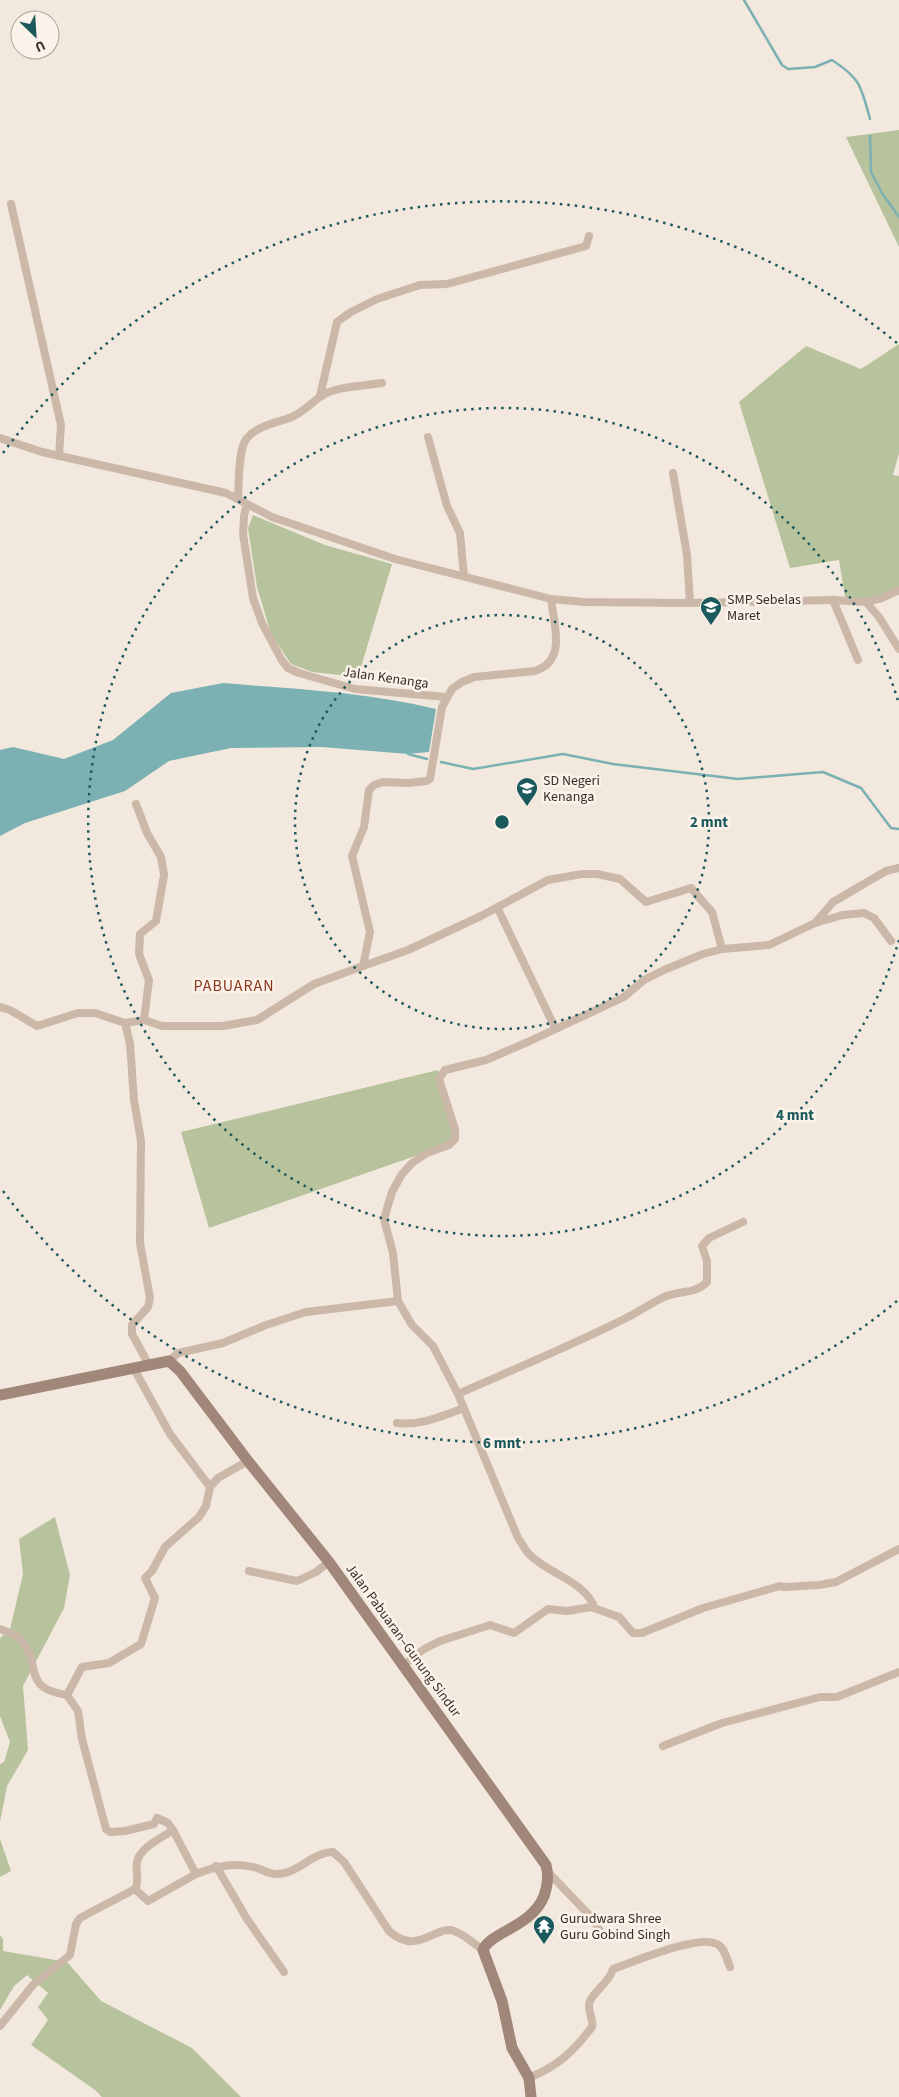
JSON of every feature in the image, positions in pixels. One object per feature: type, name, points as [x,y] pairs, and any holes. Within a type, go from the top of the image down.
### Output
[{"type":"street","points":[[11,204],[61,425],[59,456]]},
{"type":"street","points":[[320,396],[337,322],[351,312],[376,299],[420,285],[447,284],[586,246],[589,236]]},
{"type":"street","points":[[238,498],[243,446],[248,437],[262,427],[291,417],[304,410],[320,396],[344,388],[382,383]]},
{"type":"street","points":[[428,437],[447,506],[460,533],[464,576]]},
{"type":"street","points":[[0,438],[59,456],[226,493],[272,517],[395,559],[551,599],[584,602],[690,603],[833,600],[866,602],[882,598],[899,590]]},
{"type":"street","points":[[673,473],[687,555],[690,603]]},
{"type":"street","name":"Jalan Kenanga","points":[[246,504],[243,534],[253,598],[262,624],[288,668],[355,689],[446,697]]},
{"type":"street","points":[[363,966],[370,932],[352,856],[364,827],[367,795],[374,785],[383,782],[408,783],[430,779],[442,707],[452,689],[462,682],[474,678],[543,669],[553,660],[556,647],[551,599]]},
{"type":"street","points":[[833,600],[858,660]]},
{"type":"street","points":[[866,602],[879,617],[899,649]]},
{"type":"street","points":[[136,804],[147,833],[161,857],[164,875],[156,921],[140,934],[139,954],[149,980],[144,1020]]},
{"type":"street","points":[[815,923],[833,902],[886,871],[899,868]]},
{"type":"street","points":[[0,1006],[37,1026],[78,1013],[95,1012],[125,1024],[144,1020],[162,1026],[215,1026],[258,1020],[314,984],[408,950],[548,880],[582,874],[597,874],[620,879],[646,902],[690,888],[712,912],[722,949]]},
{"type":"street","points":[[497,907],[555,1028]]},
{"type":"street","points":[[591,1607],[593,1604],[590,1598],[571,1582],[530,1555],[518,1538],[458,1394],[433,1346],[412,1326],[398,1301],[393,1253],[384,1214],[399,1180],[412,1164],[427,1153],[449,1145],[455,1139],[455,1129],[439,1079],[440,1076],[445,1070],[486,1060],[624,997],[644,980],[703,954],[722,949],[769,945],[815,923],[843,915],[864,912],[874,918],[891,941]]},
{"type":"street","points":[[125,1024],[130,1044],[134,1100],[142,1141],[140,1243],[150,1298],[148,1307],[132,1325],[132,1334],[149,1365]]},
{"type":"street","points":[[458,1394],[632,1315],[664,1297],[679,1292],[700,1289],[707,1282],[707,1261],[702,1246],[709,1238],[743,1222]]},
{"type":"street","points":[[0,1395],[169,1361],[178,1353],[223,1343],[266,1325],[306,1312],[398,1301]]},
{"type":"street","name":"Jalan Pabuaran–Gunung Sindur","points":[[169,1361],[180,1370],[248,1461],[329,1562],[542,1858],[548,1872]]},
{"type":"street","points":[[133,1367],[170,1434],[210,1488]]},
{"type":"street","points":[[397,1423],[422,1422],[464,1408]]},
{"type":"street","points":[[67,1695],[82,1667],[109,1663],[140,1644],[154,1598],[145,1578],[165,1547],[199,1517],[206,1506],[210,1488],[218,1478],[248,1461]]},
{"type":"street","points":[[404,1665],[424,1649],[440,1641],[490,1625],[514,1634],[548,1609],[567,1611],[591,1607],[619,1617],[632,1633],[642,1633],[704,1608],[780,1586],[819,1585],[836,1582],[899,1549]]},
{"type":"street","points":[[249,1571],[297,1581],[316,1572],[329,1562]]},
{"type":"street","points":[[0,1629],[18,1637],[23,1642],[30,1657],[35,1678],[40,1684],[51,1692],[67,1695],[78,1711],[82,1739],[106,1829],[110,1832],[125,1831],[154,1824],[157,1818],[164,1819],[173,1830],[196,1874]]},
{"type":"street","points":[[663,1746],[722,1723],[820,1697],[837,1697],[899,1672]]},
{"type":"street","points":[[0,2026],[33,1984],[70,1955],[76,1924],[80,1918],[135,1889],[138,1886],[137,1862],[140,1856],[144,1850],[173,1830]]},
{"type":"street","points":[[135,1889],[148,1901],[196,1874],[216,1866],[252,1866],[276,1874],[291,1870],[320,1854],[333,1852],[344,1862],[389,1931],[395,1937],[418,1941],[446,1930],[454,1930],[483,1950],[504,2010],[512,2048],[529,2078],[531,2097]]},
{"type":"street","points":[[216,1866],[247,1919],[284,1972]]},
{"type":"street","points":[[548,1872],[593,1919],[601,1933]]},
{"type":"street","points":[[483,1950],[488,1943],[517,1926],[537,1909],[547,1887],[548,1872]]},
{"type":"street","points":[[529,2078],[550,2069],[564,2060],[589,2032],[593,2022],[588,2008],[590,2000],[608,1981],[613,1969],[680,1945],[708,1942],[717,1944],[724,1950],[730,1967]]},
{"type":"green space","points":[[899,130],[899,247],[846,137]]},
{"type":"green space","points":[[899,344],[899,453],[893,475],[899,476],[899,591],[846,603],[839,560],[790,568],[739,402],[806,346],[861,369]]},
{"type":"green space","points":[[253,515],[325,545],[392,564],[358,677],[312,672],[291,664],[271,634],[257,587],[248,528]]},
{"type":"green space","points":[[438,1070],[458,1141],[209,1228],[181,1132]]},
{"type":"green space","points":[[55,1517],[70,1575],[64,1608],[23,1686],[28,1750],[7,1786],[0,1822],[0,1764],[4,1762],[10,1742],[0,1716],[0,1638],[10,1629],[23,1574],[19,1539]]},
{"type":"green space","points":[[0,1839],[11,1871],[0,1877]]},
{"type":"green space","points":[[0,1935],[3,1939],[3,1951],[67,1962],[101,2001],[192,2048],[241,2097],[102,2097],[95,2090],[31,2045],[48,2020],[38,2007],[48,1993],[27,1975],[14,1986],[0,2010]]},
{"type":"water","points":[[223,683],[357,695],[436,709],[429,752],[408,754],[322,747],[231,748],[169,761],[125,791],[25,823],[0,836],[0,750],[13,747],[64,759],[113,740],[171,693]]},
{"type":"waterway","points":[[744,0],[782,65],[788,69],[815,67],[832,60],[849,73],[858,84],[862,91],[870,119]]},
{"type":"waterway","points":[[870,136],[871,172],[882,193],[899,217]]},
{"type":"waterway","points":[[408,754],[427,759]]},
{"type":"waterway","points":[[441,762],[473,769],[563,754],[613,764],[738,779],[823,772],[861,788],[891,828],[899,829]]},
{"type":"place","name":"SMP Sebelas Maret","points":[[711,626]]},
{"type":"place","name":"SD Negeri Kenanga","points":[[527,807]]},
{"type":"place","name":"Gurudwara Shree Guru Gobind Singh","points":[[544,1945]]},
{"type":"district","name":"PABUARAN","points":[[234,985]]}]
